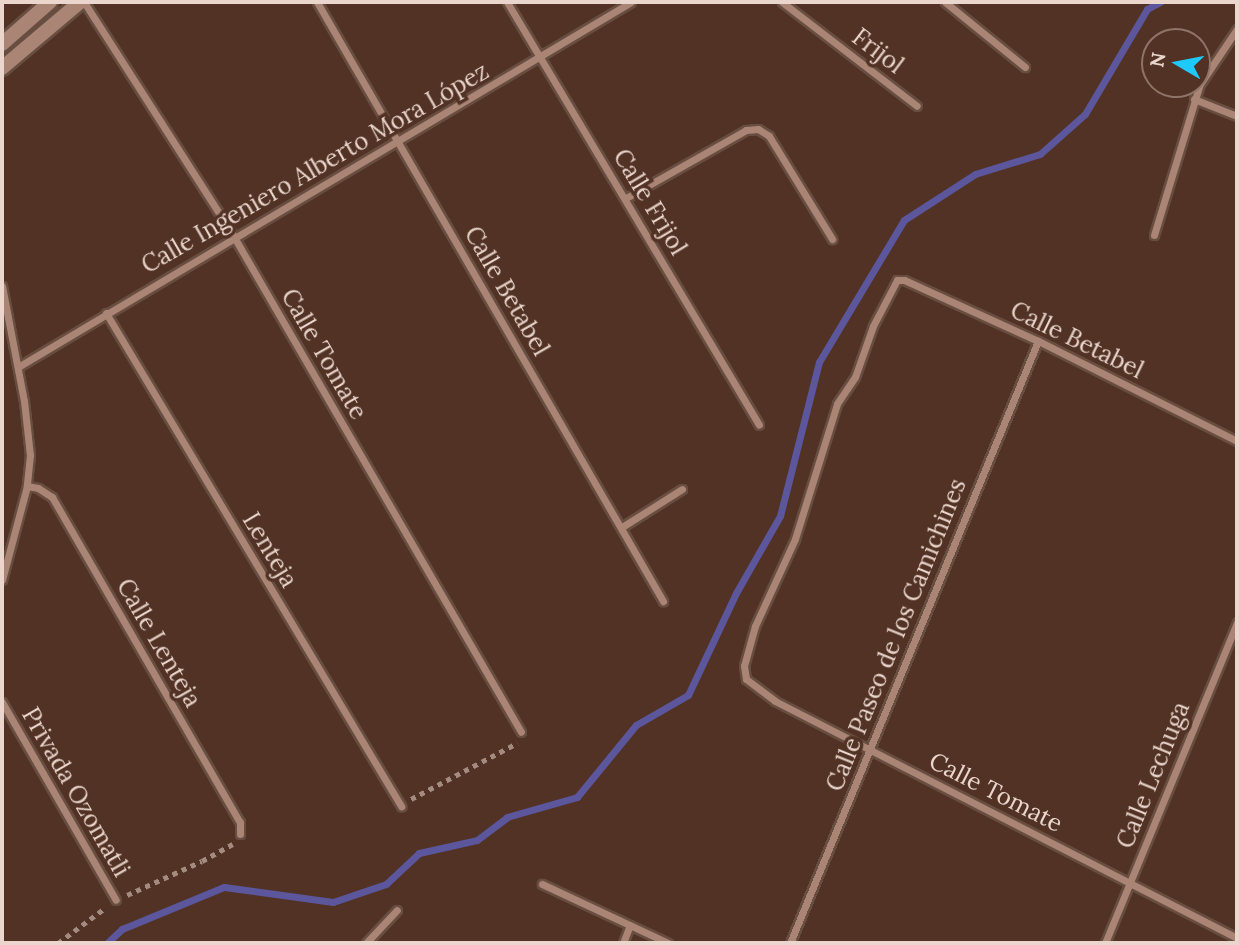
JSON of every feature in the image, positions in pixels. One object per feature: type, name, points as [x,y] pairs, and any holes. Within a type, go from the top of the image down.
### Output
[{"type":"street","points":[[2,44],[50,2]]},
{"type":"street","points":[[2,68],[82,2]]},
{"type":"street","name":"Calle Tomate","points":[[82,2],[234,237],[521,732]]},
{"type":"street","name":"Calle Betabel","points":[[317,2],[663,601]]},
{"type":"street","name":"Calle Frijol","points":[[507,2],[759,424]]},
{"type":"street","name":"Calle Ingeniero Alberto Mora López","points":[[18,367],[631,2]]},
{"type":"street","name":"Frijol","points":[[782,2],[917,106]]},
{"type":"street","points":[[945,2],[1025,67]]},
{"type":"street","points":[[1154,235],[1200,84],[1237,29]]},
{"type":"street","points":[[1194,99],[1237,116]]},
{"type":"street","points":[[626,198],[746,130],[758,129],[769,136],[832,239]]},
{"type":"street","name":"Calle Betabel","points":[[744,674],[746,652],[794,539],[837,404],[855,377],[873,326],[897,280],[1038,341],[1237,441]]},
{"type":"street","points":[[2,286],[29,439],[27,486],[2,580]]},
{"type":"street","name":"Lenteja","points":[[106,313],[401,806]]},
{"type":"street","name":"Calle Paseo de los Camichines","points":[[790,943],[1038,341]]},
{"type":"street","name":"Calle Lenteja","points":[[27,486],[38,488],[52,497],[240,822],[240,834]]},
{"type":"street","points":[[622,527],[682,489]]},
{"type":"street","name":"Calle Lechuga","points":[[1105,943],[1237,622]]},
{"type":"street","name":"Calle Tomate","points":[[744,674],[753,687],[775,701],[1237,938]]},
{"type":"street","name":"Privada Ozomatli","points":[[2,702],[116,900]]},
{"type":"street","points":[[542,884],[668,943]]},
{"type":"street","points":[[366,943],[397,910]]},
{"type":"street","points":[[623,943],[630,925]]},
{"type":"path","points":[[401,806],[517,744],[521,732]]},
{"type":"path","points":[[58,943],[116,900],[202,861],[233,844],[240,834]]},
{"type":"waterway","points":[[107,943],[122,929],[224,887],[333,902],[386,884],[419,853],[477,840],[507,817],[577,797],[636,725],[688,695],[736,593],[780,516],[819,362],[904,220],[975,174],[1040,154],[1085,114],[1147,9],[1160,2]]}]
